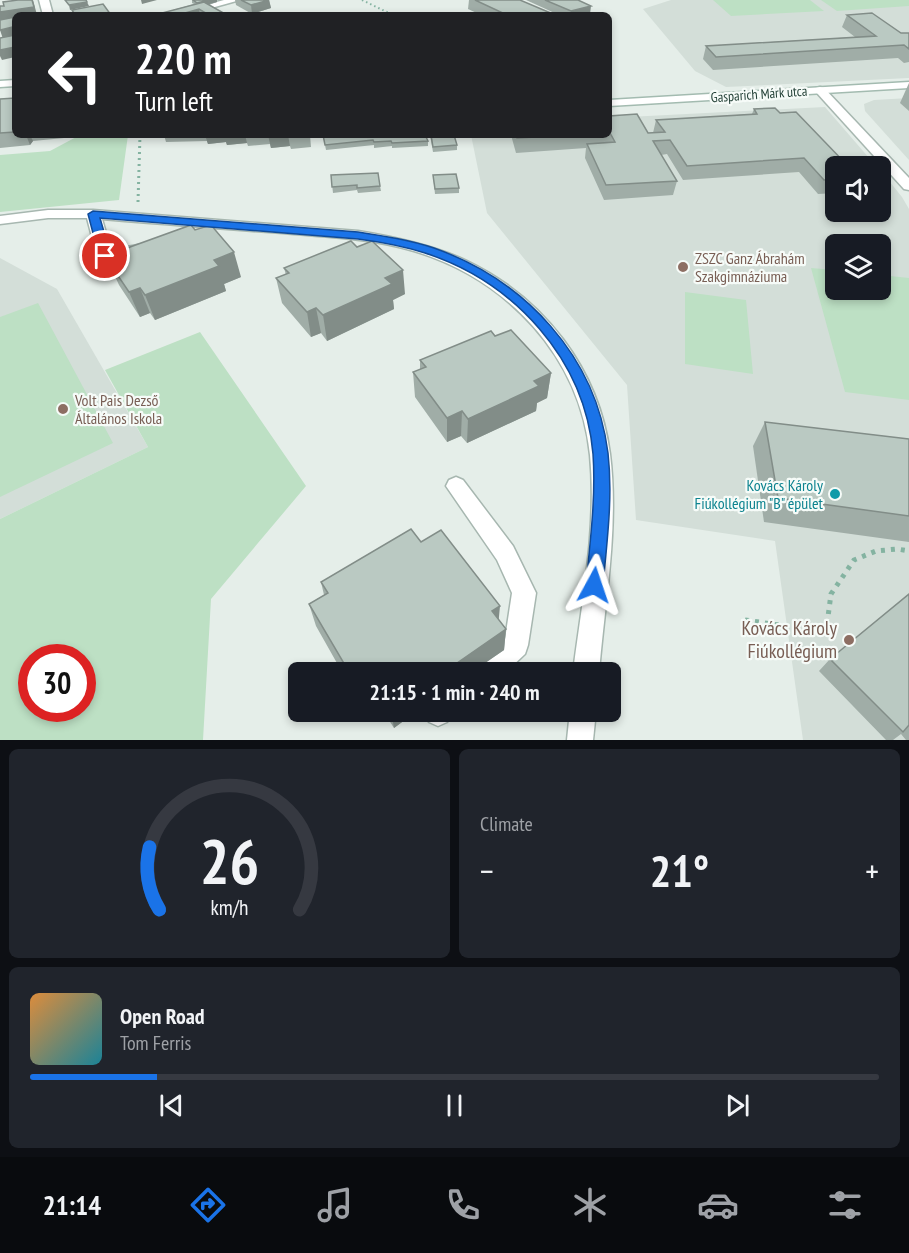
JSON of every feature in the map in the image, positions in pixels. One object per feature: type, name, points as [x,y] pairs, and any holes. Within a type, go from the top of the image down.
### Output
[{"type":"street","points":[[186,12],[235,0]]},
{"type":"street","name":"Gasparich Márk utca","points":[[612,103],[909,85]]},
{"type":"street","points":[[820,90],[909,186]]},
{"type":"street","points":[[0,220],[48,214],[93,214],[394,241],[430,251],[461,264],[491,281],[522,304],[552,333],[575,368],[591,409],[600,452],[602,499],[587,662]]},
{"type":"street","points":[[93,214],[105,256],[157,247]]},
{"type":"street","points":[[456,486],[505,553],[524,593],[516,645],[498,662]]},
{"type":"street","points":[[580,740],[582,722]]},
{"type":"path","points":[[362,0],[387,12]]},
{"type":"path","points":[[137,218],[140,138]]},
{"type":"path","points":[[745,620],[826,632],[831,594],[854,560],[876,551],[909,551]]},
{"type":"shaded area","points":[[671,0],[909,0],[909,78],[726,87],[695,71],[643,9]]},
{"type":"shaded area","points":[[909,98],[909,160],[865,111],[864,104],[874,100]]},
{"type":"shaded area","name":"ZSZC Ganz Ábrahám Szakgimnáziuma","points":[[825,107],[867,156],[825,156],[825,222],[891,222],[891,183],[909,209],[909,740],[803,740],[775,541],[636,520],[627,385],[487,213],[472,138],[612,138],[612,118]]},
{"type":"shaded area","name":"Volt Pais Dezső Általános Iskola","points":[[0,258],[57,289],[148,447],[0,519]]},
{"type":"green space","points":[[713,0],[810,0],[824,11],[731,16]]},
{"type":"green space","points":[[821,0],[909,0],[909,6],[837,11]]},
{"type":"green space","points":[[74,138],[128,138],[119,200],[0,212],[0,155],[50,151]]},
{"type":"green space","points":[[811,268],[825,269],[825,300],[891,300],[891,276],[909,278],[909,400],[845,392]]},
{"type":"green space","points":[[685,292],[746,300],[753,374],[685,364]]},
{"type":"green space","points":[[38,303],[113,443],[0,497],[0,317]]},
{"type":"green space","points":[[200,332],[306,486],[211,599],[203,740],[0,740],[0,519],[148,447],[105,370]]},
{"type":"building","points":[[32,0],[34,7],[0,12],[0,6],[4,6],[3,2]]},
{"type":"building","points":[[65,0],[86,0],[87,2],[69,5]]},
{"type":"building","points":[[193,0],[209,0],[197,3]]},
{"type":"building","points":[[241,0],[269,0],[251,5]]},
{"type":"building","points":[[475,0],[520,0],[548,12],[501,12]]},
{"type":"building","points":[[545,0],[578,0],[591,6],[571,11]]},
{"type":"building","points":[[204,2],[222,12],[204,12],[199,9],[188,12],[166,12]]},
{"type":"building","points":[[103,4],[109,12],[73,12],[72,10]]},
{"type":"building","points":[[872,13],[901,33],[909,33],[909,49],[904,45],[716,57],[706,46],[876,36],[847,15]]},
{"type":"building","points":[[12,18],[12,27],[0,30],[0,20]]},
{"type":"building","points":[[12,36],[12,48],[0,50],[0,38]]},
{"type":"building","points":[[12,98],[12,132],[0,133],[0,99]]},
{"type":"building","points":[[775,108],[780,113],[796,112],[838,156],[825,156],[825,180],[804,158],[687,166],[670,140],[653,141],[677,181],[606,185],[587,144],[615,142],[612,137],[612,116],[637,114],[648,133],[665,132],[656,120],[757,114],[754,109]]},
{"type":"building","points":[[324,138],[426,138],[428,141],[392,143],[391,141],[374,142],[373,140],[325,145]]},
{"type":"building","points":[[432,138],[455,138],[457,145],[433,147]]},
{"type":"building","points":[[378,173],[380,186],[332,187],[331,175]]},
{"type":"building","points":[[456,174],[459,188],[435,189],[433,175]]},
{"type":"building","points":[[191,225],[195,230],[211,225],[234,252],[214,260],[219,266],[145,295],[140,288],[129,292],[108,261],[122,256],[119,251]]},
{"type":"building","points":[[351,241],[357,247],[372,241],[403,270],[385,278],[392,284],[323,315],[316,308],[307,312],[276,278],[289,273],[284,268]]},
{"type":"building","points":[[511,330],[551,373],[534,381],[539,386],[468,419],[462,411],[447,418],[413,372],[426,367],[420,360],[491,331],[495,336]]},
{"type":"building","points":[[765,422],[909,439],[909,516],[778,498]]},
{"type":"building","points":[[411,529],[421,542],[441,530],[500,606],[492,611],[506,629],[458,662],[343,662],[309,604],[328,593],[321,582]]},
{"type":"building","points":[[909,594],[909,725],[903,732],[830,659]]},
{"type":"place","name":"ZSZC Ganz Ábrahám Szakgimnáziuma","points":[[683,267]]},
{"type":"place","name":"Volt Pais Dezső Általános Iskola","points":[[63,409]]},
{"type":"place","name":"Kovács Károly Fiúkollégium \"B\" épület","points":[[835,494]]},
{"type":"place","name":"Kovács Károly Fiúkollégium","points":[[849,640]]},
{"type":"route","points":[[105,256],[93,214],[394,241],[430,251],[461,264],[491,281],[522,304],[552,333],[575,368],[591,409],[600,452],[602,499],[594,585]]}]
